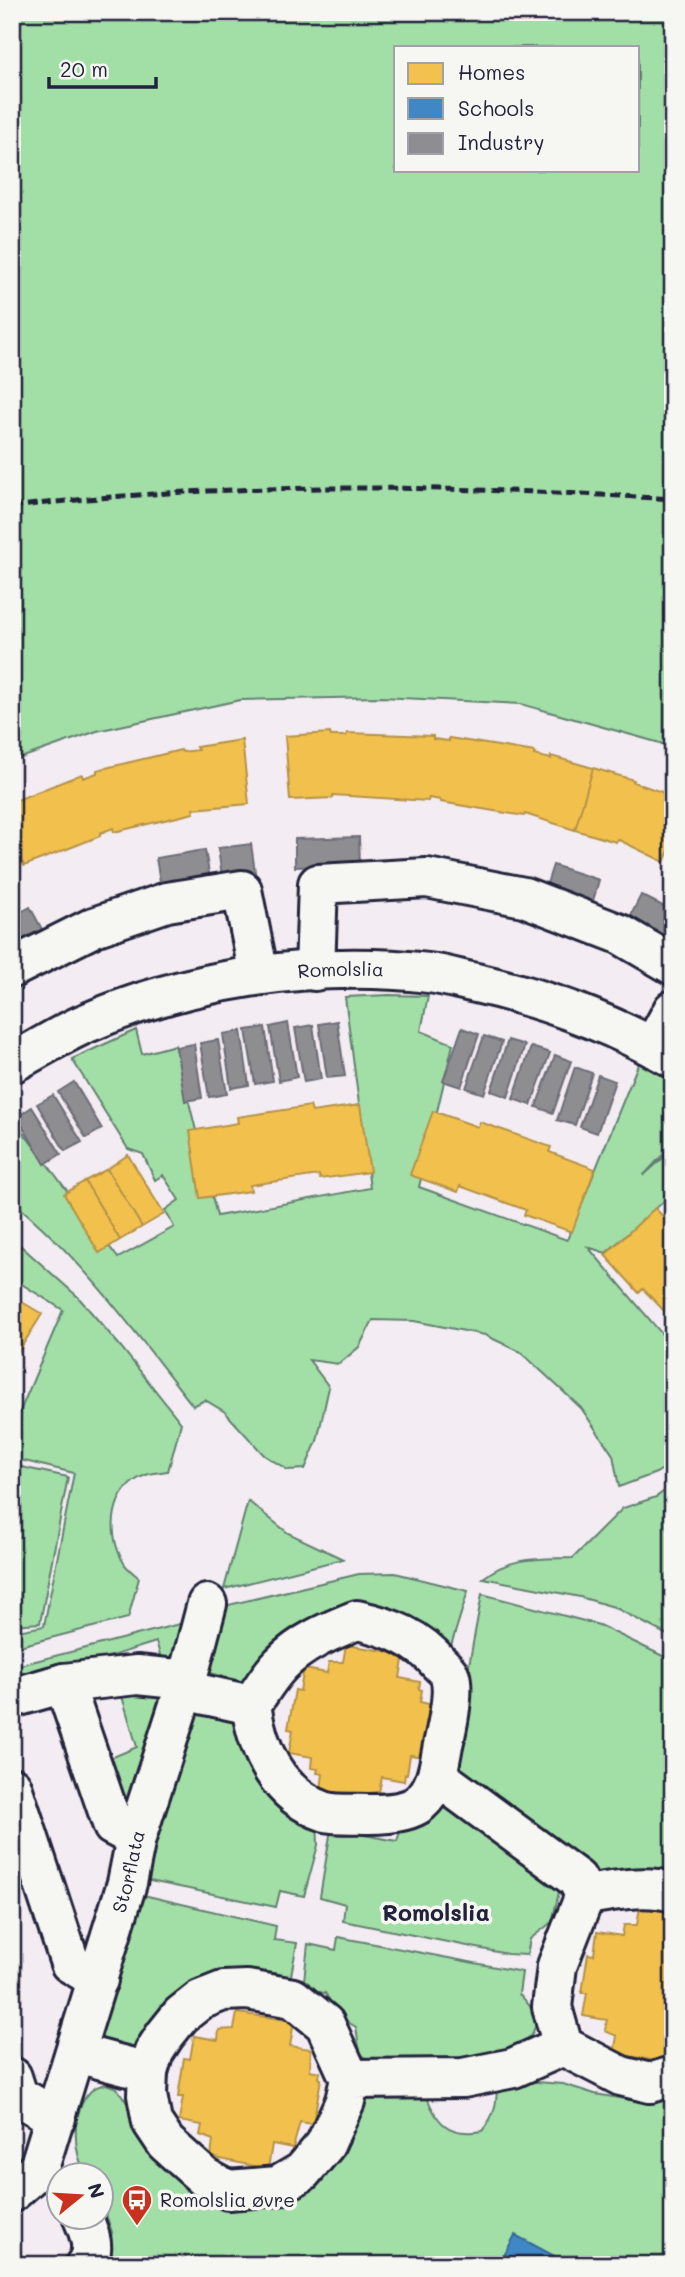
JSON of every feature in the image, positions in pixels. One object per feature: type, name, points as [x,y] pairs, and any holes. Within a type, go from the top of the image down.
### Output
[{"type":"street","points":[[315,971],[318,884],[427,878],[524,897],[620,934],[673,965]]},
{"type":"street","points":[[12,968],[94,927],[167,902],[242,890],[260,975]]},
{"type":"street","name":"Romolslia","points":[[12,1063],[82,1025],[164,996],[260,975],[346,970],[430,974],[511,991],[587,1015],[663,1053]]},
{"type":"street","points":[[663,1053],[673,1010]]},
{"type":"street","name":"Storflata","points":[[37,2183],[127,1883],[136,1838],[185,1685],[207,1604]]},
{"type":"street","points":[[357,1620],[377,1624],[406,1636],[428,1650],[450,1676],[450,1710],[437,1776],[431,1792],[417,1805],[384,1814],[328,1812],[299,1799],[274,1773],[255,1732],[251,1705],[280,1665],[311,1641],[357,1620]]},
{"type":"street","points":[[12,1698],[64,1683],[137,1675],[185,1685],[251,1705]]},
{"type":"street","points":[[64,1683],[113,1826],[136,1838]]},
{"type":"street","points":[[437,1776],[577,1879],[585,1895],[556,1966],[552,2007],[563,2046],[621,2076],[650,2083],[673,2076]]},
{"type":"street","points":[[12,1787],[70,1963],[98,1980]]},
{"type":"street","points":[[585,1895],[631,1888],[673,1892]]},
{"type":"street","points":[[247,1990],[293,1998],[325,2024],[350,2079],[345,2101],[325,2145],[302,2172],[278,2186],[228,2190],[204,2177],[166,2143],[152,2122],[147,2095],[148,2072],[154,2052],[181,2015],[200,2000],[223,1991],[247,1990]]},
{"type":"street","points":[[350,2079],[463,2078],[513,2068],[563,2046]]},
{"type":"street","points":[[76,2053],[148,2072]]},
{"type":"street","points":[[12,2077],[18,2096],[56,2118]]},
{"type":"street","points":[[85,2265],[89,2260],[92,2238],[89,2232]]},
{"type":"green space","points":[[12,12],[673,12],[673,750],[660,743],[521,704],[381,697],[240,700],[97,731],[12,761]]},
{"type":"green space","points":[[428,996],[421,1031],[453,1044],[419,1187],[567,1240],[639,1062],[673,1081],[673,1144],[643,1176],[673,1149],[673,1193],[606,1253],[588,1247],[673,1347],[673,1463],[656,1473],[619,1487],[613,1455],[581,1408],[521,1352],[485,1335],[414,1321],[373,1320],[359,1347],[339,1364],[309,1360],[329,1387],[317,1441],[305,1469],[288,1470],[264,1455],[225,1412],[205,1400],[193,1406],[86,1273],[12,1201],[12,1126],[16,1123],[118,1258],[174,1227],[165,1210],[179,1200],[163,1175],[155,1180],[143,1154],[128,1149],[72,1059],[136,1030],[142,1054],[175,1045],[217,1216],[370,1188],[345,997]]},
{"type":"green space","points":[[12,1238],[78,1297],[181,1423],[168,1471],[149,1474],[134,1481],[118,1501],[114,1526],[118,1551],[125,1565],[139,1578],[128,1618],[12,1648],[12,1632],[44,1626],[74,1473],[12,1458],[12,1430],[63,1310],[12,1278]]},
{"type":"green space","points":[[12,1465],[68,1477],[40,1623],[12,1625]]},
{"type":"green space","points":[[673,1485],[673,1638],[614,1607],[580,1597],[483,1578],[515,1562],[573,1558],[623,1508],[656,1497]]},
{"type":"green space","points":[[248,1501],[288,1533],[343,1559],[224,1589]]},
{"type":"green space","points":[[395,1573],[468,1591],[449,1652],[363,1608],[330,1609],[303,1623],[288,1635],[244,1682],[203,1671],[216,1608],[359,1574]]},
{"type":"green space","points":[[482,1594],[599,1625],[673,1661],[673,1880],[587,1872],[570,1849],[545,1856],[561,1873],[559,1892],[552,1922],[530,1939],[527,1955],[507,1954],[343,1921],[345,1904],[320,1897],[331,1829],[397,1841],[404,1819],[423,1822],[435,1817],[449,1775]]},
{"type":"green space","points":[[179,1624],[185,1628],[174,1666],[165,1670],[156,1642],[12,1687],[12,1667]]},
{"type":"green space","points":[[167,1691],[133,1811],[106,1760],[137,1747],[121,1693]]},
{"type":"green space","points":[[231,1709],[247,1738],[244,1758],[248,1767],[269,1777],[317,1821],[318,1845],[304,1896],[280,1891],[276,1907],[145,1880],[181,1726],[191,1713]]},
{"type":"green space","points":[[139,1894],[276,1926],[274,1940],[297,1943],[289,1986],[228,1977],[131,2056],[101,2037],[97,2029]]},
{"type":"green space","points":[[338,1937],[522,1972],[519,1994],[534,2013],[534,2029],[524,2044],[507,2060],[379,2067],[363,2055],[356,2027],[341,2018],[325,1993],[303,1990],[308,1944],[336,1950]]},
{"type":"green space","points":[[523,2081],[563,2084],[595,2094],[642,2102],[673,2096],[673,2265],[106,2265],[112,2232],[116,2232],[116,2162],[81,2162],[76,2143],[80,2110],[84,2100],[96,2087],[106,2084],[117,2088],[168,2164],[255,2201],[366,2093],[425,2092],[434,2112],[444,2125],[460,2132],[470,2132],[482,2131],[490,2120],[496,2103],[497,2084]]},
{"type":"building: Homes","points":[[330,733],[331,736],[346,736],[347,733],[433,736],[433,739],[449,741],[449,738],[535,752],[534,755],[551,759],[551,756],[593,768],[575,830],[525,814],[524,816],[429,798],[428,801],[333,795],[333,798],[290,800],[285,736]]},
{"type":"building: Homes","points":[[242,740],[249,804],[193,809],[194,813],[114,832],[113,828],[100,833],[100,836],[24,866],[23,863],[12,867],[12,802],[82,774],[83,778],[97,773],[97,770],[181,750],[198,750],[196,747]]},
{"type":"building: Homes","points":[[593,768],[634,780],[633,782],[673,796],[673,842],[664,862],[617,839],[616,842],[575,830]]},
{"type":"building: Homes","points":[[360,1105],[370,1172],[320,1179],[319,1175],[250,1185],[251,1191],[200,1198],[190,1131],[238,1123],[237,1117],[310,1106],[312,1112]]},
{"type":"building: Homes","points":[[433,1111],[478,1127],[480,1122],[551,1147],[549,1152],[595,1169],[572,1232],[524,1215],[526,1210],[460,1186],[458,1192],[410,1175]]},
{"type":"building: Homes","points":[[128,1155],[164,1214],[142,1227],[107,1169]]},
{"type":"building: Homes","points":[[107,1169],[142,1227],[120,1240],[85,1181]]},
{"type":"building: Homes","points":[[85,1181],[120,1240],[99,1253],[64,1194]]},
{"type":"building: Homes","points":[[655,1208],[673,1227],[673,1320],[643,1289],[639,1293],[605,1255]]},
{"type":"building: Homes","points":[[12,1296],[42,1314],[12,1362]]},
{"type":"building: Homes","points":[[346,1645],[404,1654],[400,1678],[420,1682],[420,1702],[429,1704],[428,1712],[431,1712],[423,1757],[410,1755],[404,1781],[382,1777],[377,1802],[321,1789],[323,1774],[317,1773],[318,1769],[311,1768],[312,1757],[289,1753],[293,1730],[288,1729],[295,1690],[300,1691],[304,1669],[327,1673],[329,1662],[343,1662]]},
{"type":"building: Homes","points":[[640,1907],[673,1913],[671,2064],[614,2053],[617,2036],[605,2031],[607,2020],[583,2016],[587,1993],[582,1993],[588,1954],[594,1955],[597,1932],[622,1936],[624,1925],[637,1925]]},
{"type":"building: Homes","points":[[237,2013],[294,2021],[290,2046],[311,2049],[310,2070],[320,2072],[313,2124],[300,2122],[293,2148],[272,2144],[268,2169],[211,2157],[213,2140],[200,2135],[202,2125],[179,2121],[183,2097],[178,2097],[184,2058],[190,2059],[194,2036],[218,2040],[219,2030],[234,2029]]},
{"type":"building: Schools","points":[[515,2235],[571,2265],[499,2265]]},
{"type":"building: Industry","points":[[359,837],[360,865],[295,867],[295,839]]},
{"type":"building: Industry","points":[[251,844],[255,872],[222,877],[218,848]]},
{"type":"building: Industry","points":[[205,850],[210,879],[161,887],[156,858]]},
{"type":"building: Industry","points":[[553,865],[599,880],[591,908],[544,893]]},
{"type":"building: Industry","points":[[641,895],[673,911],[673,943],[628,921]]},
{"type":"building: Industry","points":[[30,907],[43,931],[12,948],[12,917]]},
{"type":"building: Industry","points":[[337,1021],[345,1076],[327,1078],[319,1024]]},
{"type":"building: Industry","points":[[288,1023],[297,1077],[279,1081],[270,1027]]},
{"type":"building: Industry","points":[[313,1025],[321,1079],[304,1082],[295,1028]]},
{"type":"building: Industry","points":[[265,1027],[273,1081],[255,1084],[246,1030]]},
{"type":"building: Industry","points":[[462,1028],[479,1034],[461,1087],[443,1081]]},
{"type":"building: Industry","points":[[241,1031],[249,1085],[231,1088],[223,1034]]},
{"type":"building: Industry","points":[[484,1036],[502,1042],[484,1094],[466,1088]]},
{"type":"building: Industry","points":[[218,1040],[227,1094],[209,1097],[200,1043]]},
{"type":"building: Industry","points":[[508,1040],[525,1045],[508,1097],[491,1091]]},
{"type":"building: Industry","points":[[194,1044],[202,1098],[185,1101],[176,1047]]},
{"type":"building: Industry","points":[[531,1047],[550,1053],[531,1105],[513,1099]]},
{"type":"building: Industry","points":[[555,1055],[571,1061],[553,1113],[536,1107]]},
{"type":"building: Industry","points":[[575,1067],[592,1073],[575,1125],[557,1120]]},
{"type":"building: Industry","points":[[598,1075],[615,1081],[597,1133],[580,1127]]},
{"type":"building: Industry","points":[[74,1082],[102,1129],[86,1138],[58,1092]]},
{"type":"building: Industry","points":[[53,1095],[82,1142],[65,1151],[37,1104]]},
{"type":"building: Industry","points":[[32,1107],[61,1154],[45,1164],[17,1117]]},
{"type":"railway","points":[[12,507],[94,498],[259,489],[508,491],[673,499]]},
{"type":"place","name":"Romolslia øvre","points":[[137,2227]]},
{"type":"district","name":"Romolslia","points":[[436,1913]]}]
